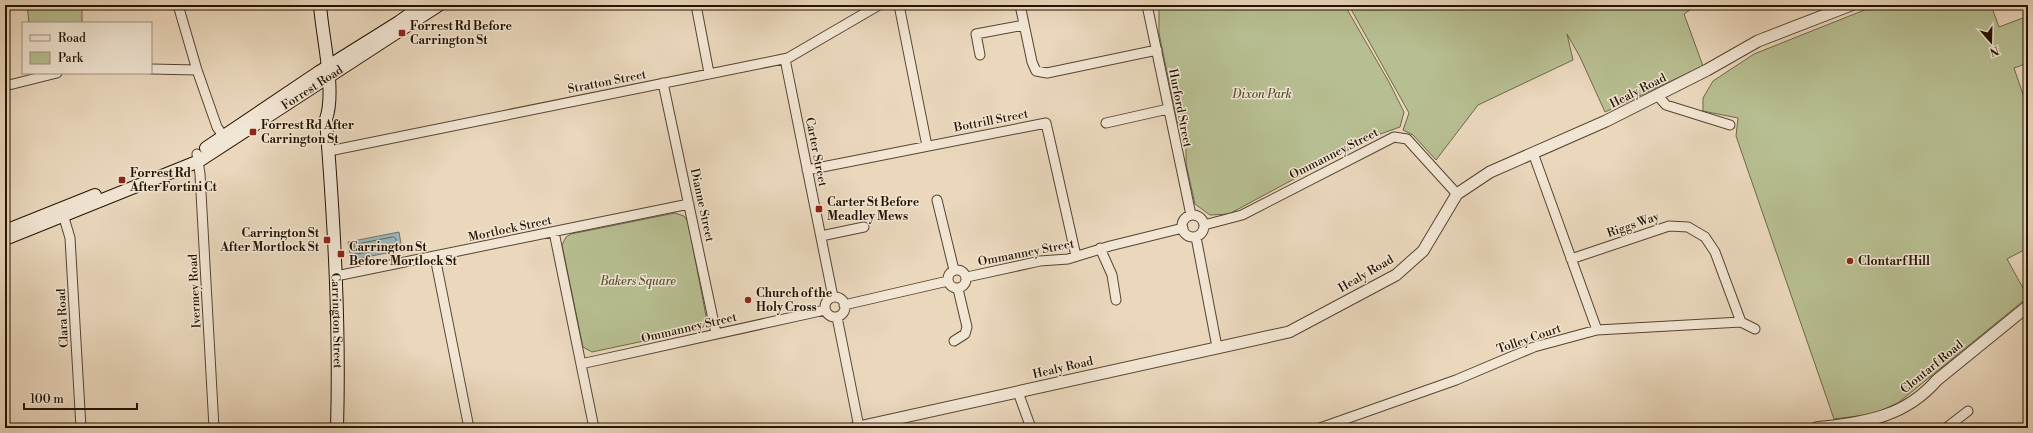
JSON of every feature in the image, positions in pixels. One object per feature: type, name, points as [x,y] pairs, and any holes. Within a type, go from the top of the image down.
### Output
[{"type":"main road","name":"Carrington Street","points":[[320,5],[321,25],[318,43],[323,75],[321,110],[326,118],[336,276],[339,351],[337,428]]},
{"type":"main road","name":"Forrest Road","points":[[5,231],[62,212],[198,158],[323,75],[423,5]]},
{"type":"main road","name":"Forrest Road","points":[[323,75],[439,5]]},
{"type":"main road","name":"Forrest Road","points":[[5,239],[62,212]]},
{"type":"street","points":[[178,5],[197,70],[217,127],[226,140]]},
{"type":"street","points":[[696,5],[709,73]]},
{"type":"street","name":"Stratton Street","points":[[328,151],[709,73],[786,59],[798,54],[879,5]]},
{"type":"street","points":[[899,5],[927,146]]},
{"type":"street","points":[[1020,5],[1032,62],[1036,71],[1047,72],[1156,50]]},
{"type":"street","name":"Hurford Street","points":[[1147,5],[1191,215]]},
{"type":"street","name":"Healy Road","points":[[856,427],[1288,332],[1396,274],[1423,251],[1457,194],[1490,172],[1606,121],[1658,96],[1708,70],[1758,41],[1851,5]]},
{"type":"street","points":[[980,55],[976,34],[1024,25]]},
{"type":"street","name":"Carter Street","points":[[786,59],[833,297]]},
{"type":"street","points":[[152,69],[197,70]]},
{"type":"street","points":[[5,86],[53,74]]},
{"type":"street","name":"Dianne Street","points":[[663,83],[716,334]]},
{"type":"street","points":[[1658,96],[1666,105],[1730,125]]},
{"type":"street","points":[[1106,123],[1168,110]]},
{"type":"street","name":"Bottrill Street","points":[[807,170],[1046,123],[1076,256]]},
{"type":"street","name":"Ommanney Street","points":[[1204,225],[1242,215],[1394,137],[1406,139],[1457,194]]},
{"type":"street","points":[[1533,153],[1597,330]]},
{"type":"street","name":"Ivermey Road","points":[[198,158],[214,428]]},
{"type":"street","points":[[937,200],[954,270]]},
{"type":"street","name":"Mortlock Street","points":[[336,276],[689,204]]},
{"type":"street","name":"Clara Road","points":[[62,212],[70,238],[82,428]]},
{"type":"street","points":[[1191,215],[1202,219],[1204,225],[1204,230],[1196,237],[1190,237],[1185,233],[1183,228],[1183,222],[1191,215]]},
{"type":"street","name":"Riggs Way","points":[[1571,259],[1668,226],[1688,227],[1705,237],[1715,252],[1742,322]]},
{"type":"street","points":[[822,236],[864,227]]},
{"type":"street","name":"Ommanney Street","points":[[967,277],[1040,261],[1076,256],[1100,248],[1183,228]]},
{"type":"street","points":[[554,232],[594,428]]},
{"type":"street","points":[[1196,237],[1217,347]]},
{"type":"street","points":[[1100,248],[1112,275],[1116,300]]},
{"type":"street","points":[[435,257],[469,428]]},
{"type":"street","points":[[948,281],[950,285],[958,288],[963,287],[966,283],[967,277],[964,273],[959,270],[954,270]]},
{"type":"street","points":[[948,281],[948,277],[954,270]]},
{"type":"street","points":[[844,305],[948,281]]},
{"type":"street","points":[[954,341],[965,334],[967,327],[958,288]]},
{"type":"street","points":[[833,297],[840,299],[844,305],[843,312],[837,317],[830,316],[825,310],[826,302],[833,297]]},
{"type":"street","name":"Clontarf Road","points":[[1816,428],[1852,426],[1888,415],[1914,400],[2028,306]]},
{"type":"street","name":"Ommanney Street","points":[[581,364],[825,310]]},
{"type":"street","points":[[837,317],[856,427]]},
{"type":"street","points":[[1742,322],[1755,329]]},
{"type":"street","name":"Tolley Court","points":[[1320,428],[1456,380],[1534,347],[1597,330],[1742,322]]},
{"type":"street","points":[[1018,392],[1031,428]]},
{"type":"street","points":[[1946,428],[1968,411]]},
{"type":"green space","points":[[27,5],[82,5],[82,22],[29,22]]},
{"type":"green space","name":"Dixon Park","points":[[1157,5],[1347,5],[1348,11],[1389,82],[1404,112],[1400,127],[1372,137],[1229,214],[1210,215],[1195,204],[1186,164],[1186,142],[1177,121],[1159,33],[1159,11]]},
{"type":"green space","points":[[1350,5],[1697,5],[1684,14],[1703,66],[1605,112],[1580,57],[1567,34],[1573,60],[1478,105],[1436,160],[1413,135],[1403,130],[1409,113]]},
{"type":"green space","points":[[1877,5],[1991,5],[1999,27],[2028,16],[2028,63],[2014,68],[2028,109],[2028,248],[2007,259],[2028,297],[1898,403],[1873,414],[1834,419],[1736,136],[1738,118],[1703,111],[1703,98],[1713,81],[1754,54]]},
{"type":"green space","name":"Bakers Square","points":[[675,213],[684,216],[688,222],[706,316],[704,326],[701,329],[592,352],[583,347],[562,245],[566,237],[571,234]]},
{"type":"water","points":[[399,232],[402,250],[351,260],[348,242]]},
{"type":"place","name":"Forrest Rd Before Carrington St","points":[[402,33]]},
{"type":"place","name":"Forrest Rd After Carrington St","points":[[253,132]]},
{"type":"place","name":"Forrest Rd After Fortini Ct","points":[[122,180]]},
{"type":"place","name":"Carter St Before Meadley Mews","points":[[819,209]]},
{"type":"place","name":"Carrington St After Mortlock St","points":[[327,240]]},
{"type":"place","name":"Carrington St Before Mortlock St","points":[[341,254]]},
{"type":"place","name":"Clontarf Hill","points":[[1850,261]]},
{"type":"place","name":"Church of the Holy Cross","points":[[748,300]]}]
